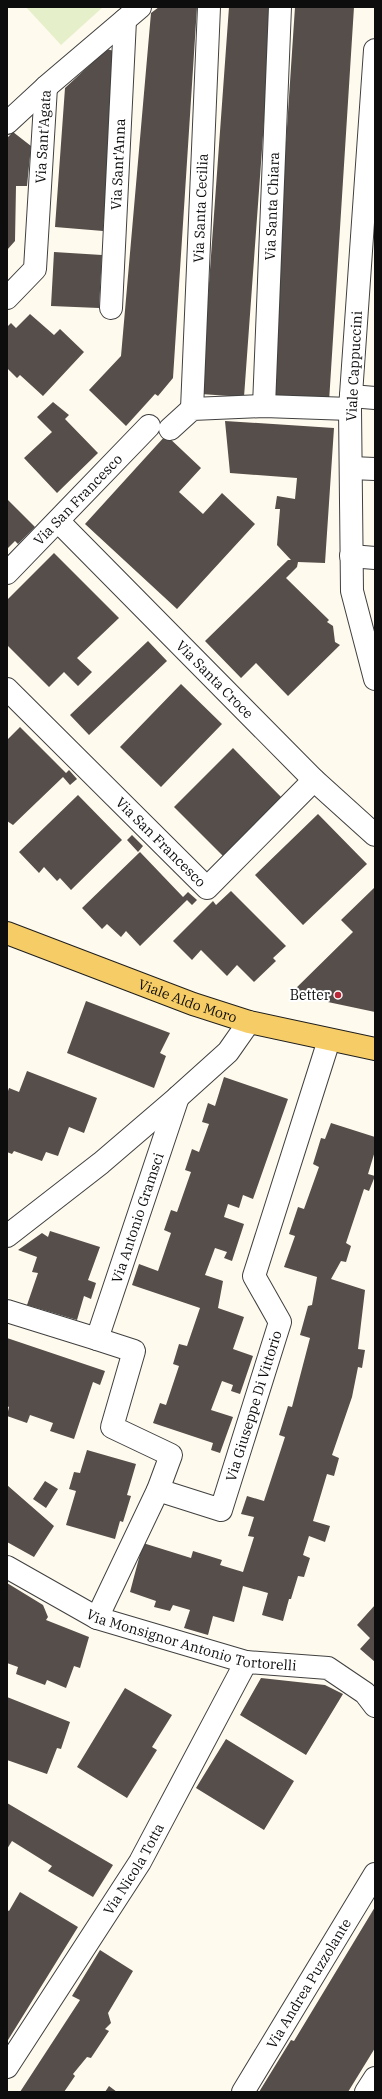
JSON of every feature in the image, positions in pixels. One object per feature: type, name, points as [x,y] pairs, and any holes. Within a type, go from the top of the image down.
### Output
[{"type":"main road","name":"Viale Aldo Moro","points":[[7,933],[193,1004],[249,1022],[375,1049]]},
{"type":"street","name":"Via Santa Cecilia","points":[[192,409],[209,7]]},
{"type":"street","name":"Via Santa Chiara","points":[[264,406],[280,7]]},
{"type":"street","name":"Via Sant'Agata","points":[[7,298],[35,269],[46,86],[132,13]]},
{"type":"street","name":"Via Sant'Anna","points":[[111,308],[132,13]]},
{"type":"street","name":"Viale Cappuccini","points":[[375,50],[368,268],[351,402],[352,591],[375,679]]},
{"type":"street","points":[[7,123],[46,86]]},
{"type":"street","points":[[192,409],[351,402],[375,398]]},
{"type":"street","name":"Via San Francesco","points":[[7,573],[58,521],[159,428],[192,409]]},
{"type":"street","points":[[351,468],[375,469]]},
{"type":"street","name":"Via Santa Croce","points":[[58,521],[314,780],[375,835]]},
{"type":"street","points":[[352,556],[375,558]]},
{"type":"street","name":"Via San Francesco","points":[[7,689],[207,888],[314,780]]},
{"type":"street","name":"Via Antonio Gramsci","points":[[7,1236],[101,1163],[178,1097],[228,1052],[249,1022]]},
{"type":"street","name":"Via Giuseppe Di Vittorio","points":[[158,1490],[221,1510],[280,1322],[254,1276],[329,1040]]},
{"type":"street","name":"Via Antonio Gramsci","points":[[97,1339],[178,1097]]},
{"type":"street","points":[[7,1311],[134,1351],[112,1427],[171,1455],[158,1490],[97,1618]]},
{"type":"street","name":"Via Monsignor Antonio Tortorelli","points":[[7,1567],[97,1618],[246,1662],[328,1668],[365,1693],[375,1706]]},
{"type":"street","name":"Via Nicola Totta","points":[[7,2067],[140,1862],[246,1662]]},
{"type":"street","name":"Via Andrea Puzzolante","points":[[243,2092],[375,1874]]},
{"type":"street","points":[[366,2092],[375,2078]]},
{"type":"green space","points":[[26,7],[103,7],[61,45]]},
{"type":"building","points":[[159,7],[197,7],[173,378],[158,396],[155,394],[126,426],[89,390],[121,356],[151,13]]},
{"type":"building","points":[[229,7],[270,7],[270,39],[244,397],[201,394]]},
{"type":"building","points":[[295,7],[354,7],[329,402],[269,398]]},
{"type":"building","points":[[107,49],[117,52],[103,231],[55,227],[65,88]]},
{"type":"building","points":[[13,132],[31,146],[27,186],[16,186],[15,241],[7,250],[7,138]]},
{"type":"building","points":[[54,252],[102,255],[99,308],[51,306]]},
{"type":"building","points":[[30,314],[54,335],[60,329],[84,352],[43,396],[20,375],[17,378],[7,368],[7,327],[11,323],[16,328]]},
{"type":"building","points":[[53,402],[69,415],[65,419],[98,453],[57,493],[24,458],[52,432],[37,417]]},
{"type":"building","points":[[225,421],[334,428],[325,563],[298,562],[297,567],[286,578],[329,620],[327,622],[333,626],[335,642],[340,645],[288,696],[256,663],[241,678],[205,641],[288,560],[291,560],[277,545],[280,509],[275,509],[277,496],[295,499],[297,478],[230,473]]},
{"type":"building","points":[[166,435],[201,468],[179,492],[203,514],[222,493],[255,524],[177,609],[85,524]]},
{"type":"building","points":[[7,499],[35,527],[18,544],[15,541],[7,549]]},
{"type":"building","points":[[54,553],[119,618],[77,658],[92,672],[78,686],[64,672],[49,687],[7,645],[7,600]]},
{"type":"building","points":[[148,641],[167,661],[89,735],[70,715]]},
{"type":"building","points":[[181,684],[222,724],[161,787],[120,747]]},
{"type":"building","points":[[20,727],[66,773],[69,770],[77,779],[70,785],[63,777],[13,825],[7,821],[7,740]]},
{"type":"building","points":[[233,748],[283,799],[224,857],[174,807]]},
{"type":"building","points":[[78,795],[122,840],[71,890],[60,878],[57,881],[44,867],[39,873],[19,852]]},
{"type":"building","points":[[318,814],[367,864],[303,925],[255,875]]},
{"type":"building","points":[[132,835],[143,846],[138,852],[127,840]]},
{"type":"building","points":[[140,852],[183,897],[188,892],[197,900],[192,905],[187,900],[140,946],[126,931],[121,937],[107,924],[102,929],[82,908]]},
{"type":"building","points":[[375,887],[375,1012],[290,994],[353,932],[341,920]]},
{"type":"building","points":[[231,891],[286,946],[273,958],[276,961],[254,982],[237,965],[227,976],[201,950],[192,960],[173,941],[213,901],[216,905]]},
{"type":"building","points":[[86,1001],[170,1033],[160,1053],[166,1056],[154,1088],[67,1053]]},
{"type":"building","points":[[27,1071],[97,1098],[84,1133],[69,1127],[58,1156],[46,1152],[42,1161],[14,1151],[12,1154],[7,1152],[7,1094],[9,1088],[19,1092]]},
{"type":"building","points":[[224,1077],[288,1099],[253,1199],[243,1195],[239,1208],[228,1204],[224,1217],[244,1224],[232,1261],[224,1258],[227,1252],[215,1248],[205,1275],[223,1281],[218,1308],[244,1317],[233,1349],[253,1356],[240,1394],[231,1391],[233,1385],[222,1381],[211,1410],[233,1417],[220,1453],[211,1450],[213,1443],[153,1423],[160,1403],[166,1405],[179,1366],[173,1364],[179,1344],[187,1346],[200,1308],[132,1285],[139,1264],[158,1271],[171,1233],[164,1230],[171,1210],[177,1212],[191,1172],[185,1170],[192,1149],[199,1152],[209,1124],[202,1122],[208,1103],[215,1106]]},
{"type":"building","points":[[331,1123],[375,1137],[375,1151],[368,1174],[375,1176],[369,1191],[364,1189],[346,1243],[351,1246],[346,1262],[341,1261],[331,1279],[365,1290],[358,1349],[365,1350],[362,1368],[358,1367],[352,1397],[332,1455],[339,1458],[334,1476],[327,1474],[313,1521],[330,1526],[325,1542],[309,1536],[303,1555],[310,1558],[304,1577],[298,1576],[291,1599],[289,1599],[283,1621],[262,1615],[268,1593],[243,1586],[234,1622],[213,1616],[208,1635],[184,1628],[190,1610],[173,1605],[170,1611],[154,1607],[156,1601],[130,1592],[143,1543],[191,1558],[193,1551],[222,1560],[220,1565],[243,1572],[254,1537],[248,1536],[254,1517],[241,1514],[247,1496],[264,1501],[285,1437],[279,1435],[288,1406],[292,1407],[310,1338],[300,1335],[308,1306],[312,1305],[317,1277],[284,1267],[295,1236],[289,1234],[298,1207],[304,1209],[319,1167],[313,1164],[321,1138],[325,1139]]},
{"type":"building","points":[[50,1231],[100,1247],[88,1280],[96,1283],[91,1299],[84,1296],[77,1320],[27,1305],[38,1273],[32,1272],[37,1257],[18,1250],[42,1233],[48,1237]]},
{"type":"building","points":[[7,1338],[105,1371],[100,1385],[93,1382],[74,1439],[50,1431],[53,1423],[30,1415],[27,1423],[7,1416],[9,1407],[7,1406]]},
{"type":"building","points":[[87,1450],[136,1464],[127,1495],[131,1496],[123,1522],[120,1521],[115,1539],[66,1525],[76,1491],[69,1489],[74,1472],[80,1473]]},
{"type":"building","points":[[45,1481],[58,1489],[46,1508],[33,1499]]},
{"type":"building","points":[[7,1485],[54,1526],[34,1557],[7,1542]]},
{"type":"building","points":[[7,1583],[43,1605],[48,1617],[46,1620],[89,1637],[80,1668],[74,1666],[66,1688],[47,1680],[45,1685],[16,1674],[18,1667],[7,1663]]},
{"type":"building","points":[[375,1605],[375,1662],[360,1649],[370,1638],[357,1625]]},
{"type":"building","points":[[261,1678],[325,1685],[343,1694],[306,1755],[240,1715]]},
{"type":"building","points":[[125,1688],[172,1715],[152,1747],[157,1750],[127,1798],[77,1767]]},
{"type":"building","points":[[7,1697],[70,1722],[61,1749],[57,1748],[47,1774],[7,1760]]},
{"type":"building","points":[[226,1739],[294,1781],[264,1830],[196,1788]]},
{"type":"building","points":[[7,1803],[113,1865],[93,1897],[48,1871],[52,1866],[12,1841],[7,1849]]},
{"type":"building","points":[[20,1892],[78,1927],[8,2040],[7,1910],[9,1911]]},
{"type":"building","points":[[375,1907],[375,2048],[348,2092],[259,2092],[291,2040],[294,2041]]},
{"type":"building","points":[[100,1950],[133,1971],[108,2013],[111,2023],[105,2029],[109,2031],[91,2058],[87,2057],[73,2074],[75,2076],[64,2092],[20,2092],[80,2000],[72,1996]]},
{"type":"building","points":[[109,2086],[117,2092],[105,2092]]},
{"type":"place","name":"Better","points":[[338,995]]}]
